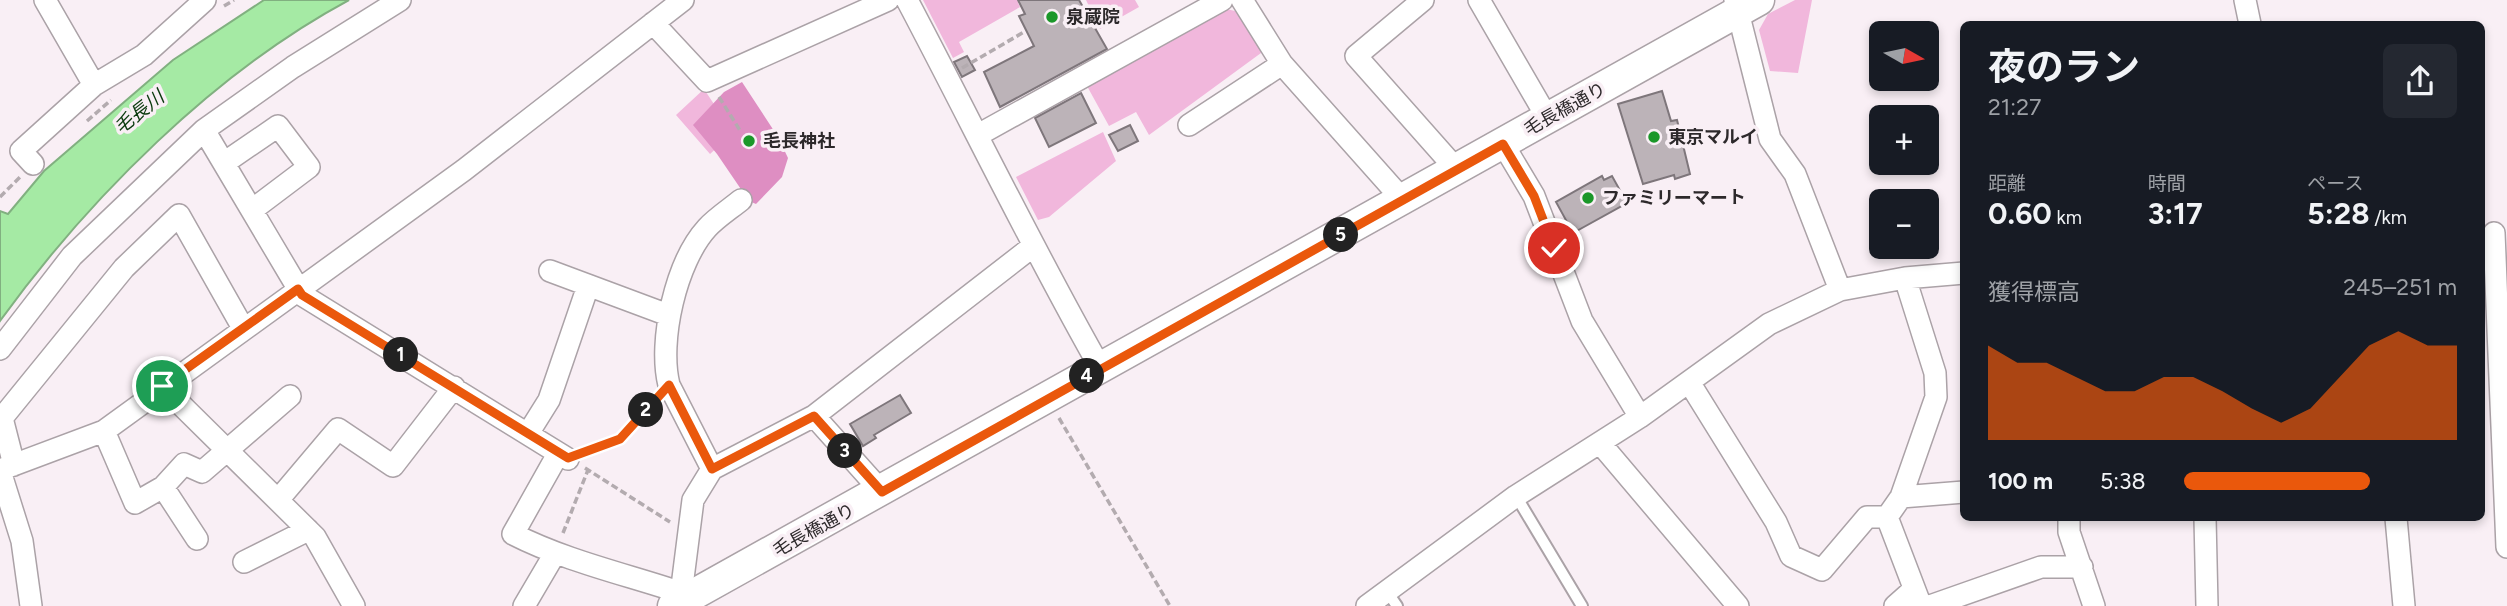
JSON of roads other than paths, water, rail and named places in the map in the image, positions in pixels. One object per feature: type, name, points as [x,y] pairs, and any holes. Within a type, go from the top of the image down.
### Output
[{"type":"street","points":[[46,0],[94,85]]},
{"type":"street","points":[[33,164],[21,151],[94,85],[144,55],[205,0]]},
{"type":"street","points":[[0,349],[72,256],[204,130],[293,67],[400,0]]},
{"type":"street","points":[[5,469],[104,431],[162,386],[464,170],[683,0]]},
{"type":"street","points":[[653,23],[707,81],[888,0]]},
{"type":"street","points":[[907,0],[978,135],[1032,247],[1101,369]]},
{"type":"street","points":[[978,135],[1222,0]]},
{"type":"street","points":[[1242,0],[1282,64],[1403,200]]},
{"type":"street","points":[[1423,0],[1356,56],[1457,170]]},
{"type":"street","points":[[1479,0],[1548,119]]},
{"type":"street","points":[[2245,0],[2249,21]]},
{"type":"street","points":[[1745,4],[1770,139],[1795,174],[1840,290]]},
{"type":"street","name":"毛長橋通り","points":[[679,603],[1548,119],[1745,4]]},
{"type":"street","points":[[1189,125],[1282,64]]},
{"type":"street","points":[[224,163],[278,126],[309,167],[252,210]]},
{"type":"street","points":[[204,130],[302,295],[563,456],[513,534],[554,555],[593,563],[679,603],[693,500],[712,469],[814,416],[1032,247]]},
{"type":"street","points":[[1503,144],[1534,196],[1582,321],[1640,417]]},
{"type":"street","points":[[712,469],[669,385],[666,372],[668,315],[683,272],[706,229],[741,200]]},
{"type":"street","points":[[31,606],[22,541],[5,469],[2,418],[124,268],[180,215],[243,328]]},
{"type":"street","points":[[2494,233],[2507,547]]},
{"type":"street","points":[[550,271],[668,315]]},
{"type":"street","points":[[1367,606],[1393,600],[1517,496],[1640,417],[1769,324],[1840,290],[1905,278],[1960,273]]},
{"type":"street","points":[[1887,517],[1901,497],[1936,397],[1936,373],[1905,278]]},
{"type":"street","points":[[528,432],[549,400],[588,286]]},
{"type":"street","points":[[1689,382],[1776,522],[1791,556],[1822,570],[1867,517],[1887,517]]},
{"type":"street","points":[[162,386],[316,537],[354,606]]},
{"type":"street","points":[[278,500],[338,429],[393,466],[454,387]]},
{"type":"street","points":[[104,431],[135,503],[163,487],[184,464],[202,472],[229,452],[290,396]]},
{"type":"street","points":[[814,416],[882,492]]},
{"type":"street","points":[[1600,443],[1738,606]]},
{"type":"street","points":[[163,487],[197,539]]},
{"type":"street","points":[[1901,497],[1960,492]]},
{"type":"street","points":[[1887,517],[1917,598],[1895,606]]},
{"type":"street","points":[[2069,521],[2068,532],[2094,606]]},
{"type":"street","points":[[2205,521],[2207,606]]},
{"type":"street","points":[[2396,521],[2404,606]]},
{"type":"street","points":[[243,562],[308,530]]},
{"type":"street","points":[[524,606],[554,555]]},
{"type":"street","points":[[1930,606],[2041,567],[2082,567]]},
{"type":"lane","points":[[1517,496],[1582,606]]},
{"type":"water","name":"毛長川","points":[[264,0],[349,0],[299,29],[250,63],[158,141],[73,229],[0,321],[0,211],[8,214],[44,171],[173,60]]},
{"type":"place","name":"泉蔵院","points":[[1052,17]]},
{"type":"place","name":"東京マルイ","points":[[1654,137]]},
{"type":"place","name":"毛長神社","points":[[749,141]]},
{"type":"place","name":"ファミリーマート","points":[[1588,198]]}]
